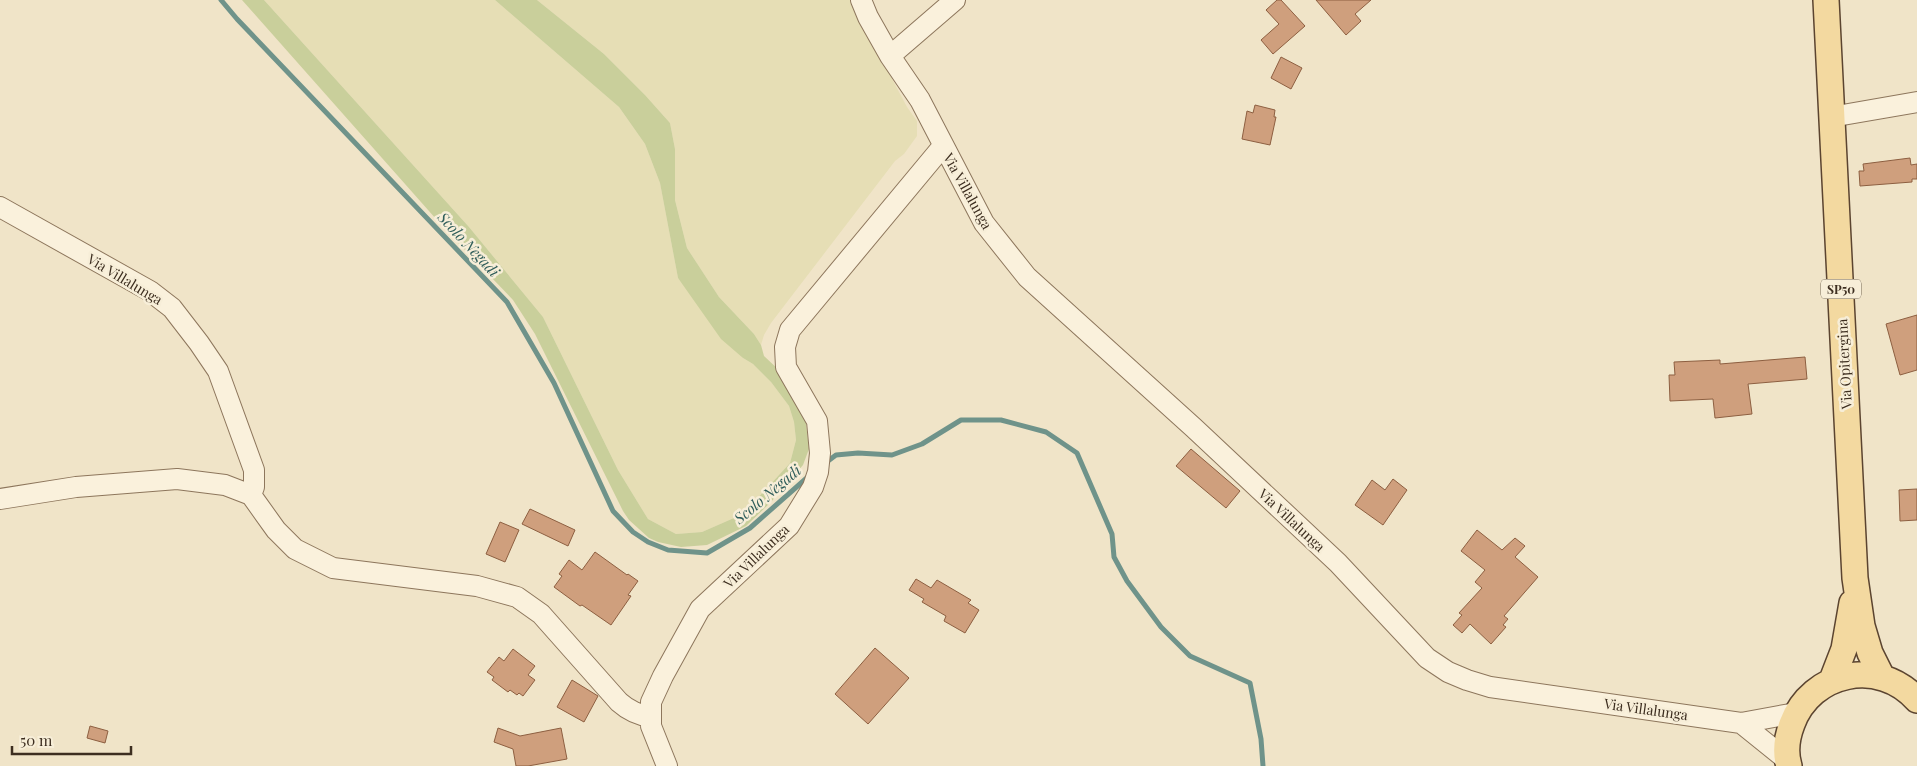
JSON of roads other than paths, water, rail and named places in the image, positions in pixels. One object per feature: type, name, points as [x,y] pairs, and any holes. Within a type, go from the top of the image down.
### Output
[{"type":"main road","name":"Via Opitergina","points":[[1826,0],[1855,578],[1862,626],[1870,653],[1882,677]]},
{"type":"main road","name":"Via Opitergina","points":[[1832,680],[1846,642],[1855,578]]},
{"type":"main road","points":[[1788,763],[1788,735],[1796,713],[1812,693],[1832,680],[1851,675],[1882,677],[1915,694]]},
{"type":"street","name":"Via Villalunga","points":[[861,0],[868,17],[890,56],[920,100],[984,223],[1027,277],[1194,428],[1338,563],[1427,658],[1461,678],[1490,687],[1741,723]]},
{"type":"street","points":[[890,56],[955,0]]},
{"type":"street","points":[[1831,116],[1917,102]]},
{"type":"street","name":"Via Villalunga","points":[[667,766],[651,726],[651,702],[655,693],[700,609],[789,526],[813,487],[818,472],[820,453],[817,421],[786,367],[785,347],[790,330],[943,146]]},
{"type":"street","name":"Via Villalunga","points":[[0,207],[150,291],[172,308],[218,371],[254,470],[254,487],[251,494]]},
{"type":"street","points":[[0,499],[76,487],[177,479],[225,485],[251,494],[276,530],[295,549],[333,568],[477,586],[517,597],[540,614],[619,702],[640,716],[651,717]]},
{"type":"street","points":[[1741,723],[1796,713]]},
{"type":"street","points":[[1741,723],[1788,763]]},
{"type":"waterway","name":"Scolo Negadi","points":[[221,0],[507,302],[554,383],[613,511],[633,532],[648,542],[668,550],[707,553],[750,528],[809,476]]},
{"type":"waterway","name":"Scolo Negadi","points":[[824,464],[836,455],[858,453],[892,455],[922,444],[961,420],[1001,420],[1046,432],[1077,453],[1112,534],[1114,557],[1127,581],[1161,627],[1190,656],[1250,683],[1261,739],[1263,766]]}]
